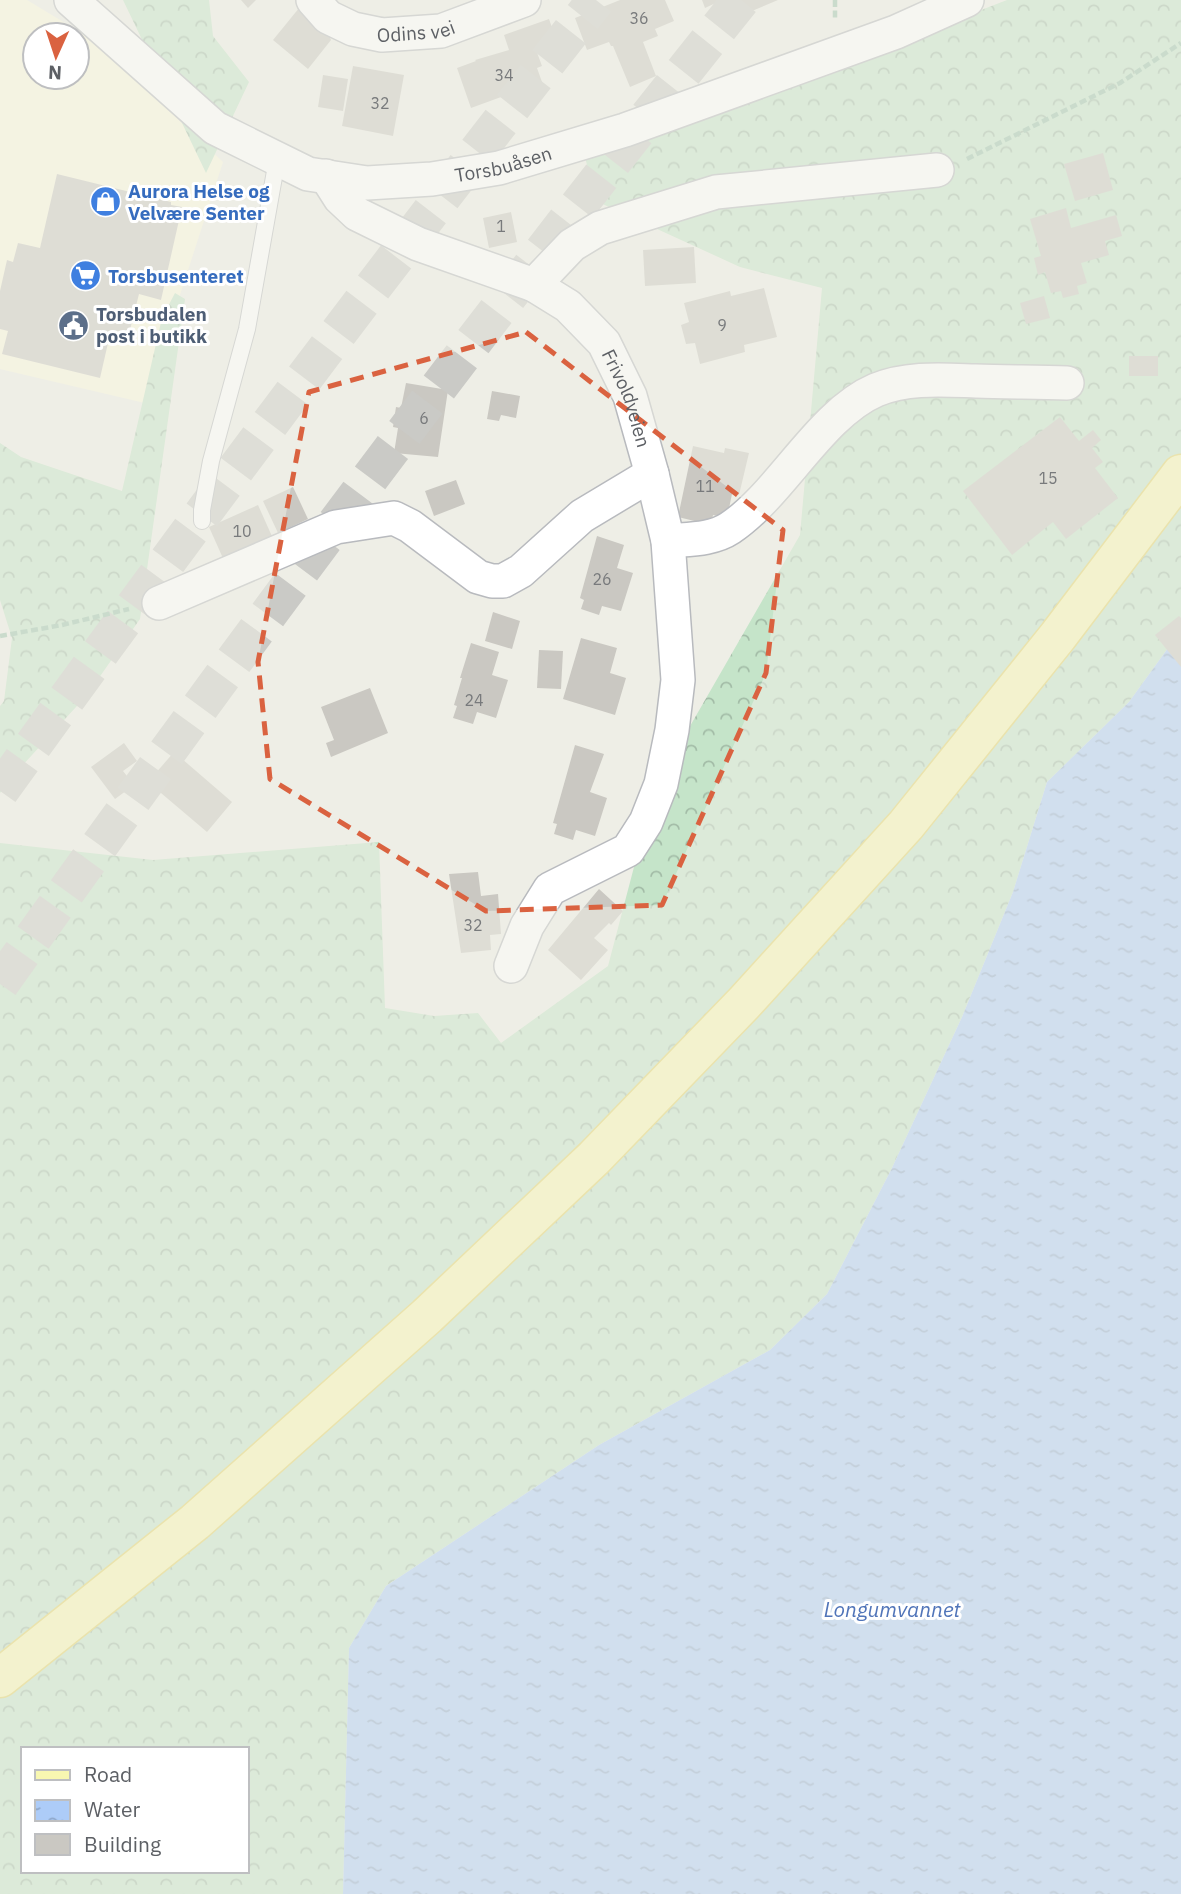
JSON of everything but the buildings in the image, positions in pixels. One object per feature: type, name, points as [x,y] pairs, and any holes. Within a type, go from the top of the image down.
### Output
[{"type":"main road","points":[[0,1678],[195,1522],[427,1317],[603,1148],[744,1003],[906,825],[1058,636],[1181,474]]},
{"type":"main road","points":[[0,1706],[210,1538],[442,1332],[609,1173],[760,1018],[923,839],[1075,649],[1181,510]]},
{"type":"street","name":"Torsbuåsen","points":[[71,0],[215,128],[308,174],[367,183],[432,179],[499,168],[625,130],[896,32],[967,0]]},
{"type":"street","name":"Odins vei","points":[[313,0],[328,17],[353,29],[382,35],[441,31],[524,0]]},
{"type":"street","points":[[534,285],[572,245],[600,228],[716,192],[937,170]]},
{"type":"street","name":"Frivoldveien","points":[[326,176],[340,198],[356,214],[418,244],[534,285],[568,306],[604,344],[630,396],[668,541],[678,680],[672,730],[661,784],[646,822],[628,850],[550,889],[527,926],[511,966]]},
{"type":"street","points":[[668,541],[706,538],[729,529],[759,502],[825,430],[855,402],[877,390],[909,382],[932,380],[1067,383]]},
{"type":"street","points":[[159,603],[335,527],[394,518],[410,526],[478,577],[503,581],[521,571],[582,516],[652,474]]},
{"type":"lane","points":[[202,521],[211,461],[247,329],[277,159]]},
{"type":"path","points":[[937,170],[972,157],[1120,83],[1181,43]]},
{"type":"path","points":[[0,636],[159,603]]},
{"type":"highlighted area","points":[[526,332],[783,530],[766,673],[662,905],[486,911],[270,779],[258,662],[309,392]]},
{"type":"shaded area","points":[[0,0],[27,0],[62,21],[21,21],[21,91],[91,91],[91,39],[223,162],[145,403],[0,369]]},
{"type":"green space","points":[[123,0],[209,0],[213,36],[249,82],[206,173]]},
{"type":"green space","points":[[1007,0],[1181,0],[1181,630],[1129,702],[1047,782],[1013,892],[962,1017],[891,1170],[827,1294],[770,1350],[599,1445],[386,1586],[349,1648],[343,1894],[0,1894],[0,843],[153,860],[379,842],[385,1008],[434,1016],[478,1013],[501,1043],[608,966],[655,787],[800,535],[822,288],[740,267],[596,201],[580,137],[847,62]]},
{"type":"green space","points":[[175,293],[185,299],[140,619],[87,695],[0,793],[0,706],[4,701],[12,638],[0,600],[0,443],[21,457],[122,491],[162,318]]},
{"type":"water","name":"Longumvannet","points":[[1181,630],[1181,1894],[343,1894],[349,1648],[386,1586],[599,1445],[770,1350],[827,1294],[891,1170],[962,1017],[1013,892],[1047,782],[1129,702]]},
{"type":"tunnel","points":[[0,791],[294,392],[596,0]]},
{"type":"tunnel","points":[[0,984],[363,487],[550,242],[741,0]]},
{"type":"place","name":"Aurora Helse og Velvære Senter","points":[[105,202]]},
{"type":"place","name":"Torsbusenteret","points":[[85,276]]},
{"type":"place","name":"Torsbudalen post i butikk","points":[[73,325]]}]
